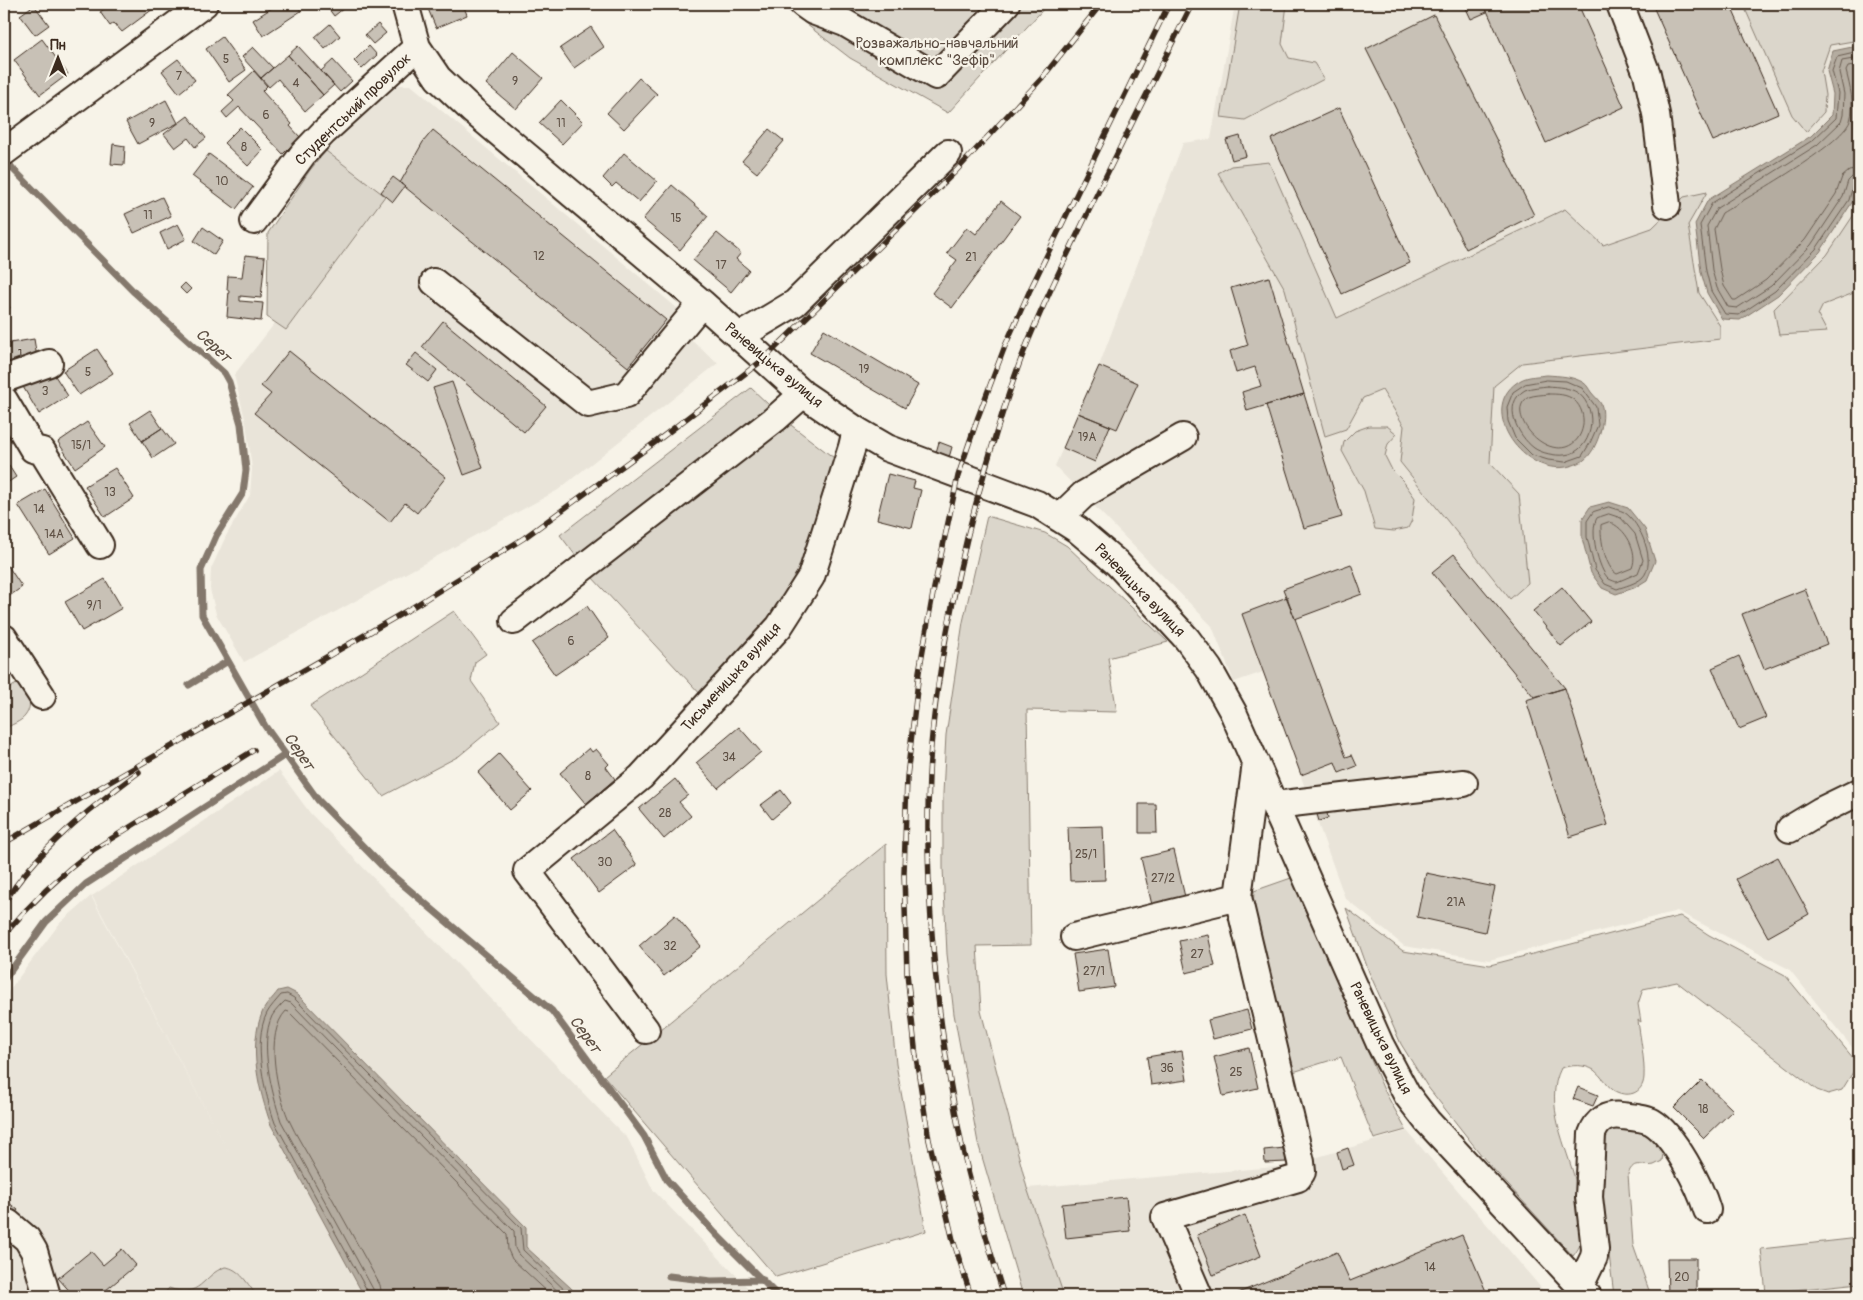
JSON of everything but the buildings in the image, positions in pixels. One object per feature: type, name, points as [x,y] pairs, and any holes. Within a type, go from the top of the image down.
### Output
[{"type":"street","points":[[12,146],[204,4]]},
{"type":"street","name":"Раневицька вулиця","points":[[405,4],[418,47],[438,78],[473,111],[702,303],[803,394],[856,430],[887,448],[1037,504],[1078,530],[1117,563],[1187,639],[1209,669],[1233,712],[1380,1044],[1407,1095],[1450,1147],[1584,1291]]},
{"type":"street","points":[[802,4],[845,23],[936,76],[1006,4]]},
{"type":"street","points":[[1620,4],[1647,74],[1656,114],[1667,205]]},
{"type":"street","name":"Студентський провулок","points":[[254,221],[303,154],[323,133],[418,47]]},
{"type":"street","points":[[740,336],[795,303],[948,153]]},
{"type":"street","points":[[434,282],[588,404],[626,395],[702,303]]},
{"type":"street","points":[[4,379],[49,363]]},
{"type":"street","points":[[514,621],[760,430],[803,394]]},
{"type":"street","points":[[4,400],[33,449],[42,451],[100,545]]},
{"type":"street","name":"Тисьменицька вулиця","points":[[646,1030],[527,871],[641,777],[779,627],[811,577],[856,430]]},
{"type":"street","points":[[1059,518],[1084,495],[1183,437]]},
{"type":"street","points":[[4,638],[42,696]]},
{"type":"street","points":[[1199,1296],[1165,1217],[1298,1178],[1302,1172],[1238,897],[1256,762]]},
{"type":"street","points":[[1275,805],[1464,783]]},
{"type":"street","points":[[1790,828],[1859,792]]},
{"type":"street","points":[[1074,937],[1238,897]]},
{"type":"street","points":[[1584,1291],[1595,1249],[1589,1178],[1592,1134],[1595,1127],[1604,1118],[1619,1116],[1652,1122],[1674,1146],[1694,1178],[1707,1210]]},
{"type":"street","points":[[8,1223],[27,1239],[34,1250],[45,1295]]},
{"type":"shaded area","points":[[1235,4],[1859,4],[1859,1056],[1789,969],[1677,911],[1489,960],[1404,946],[1345,898],[1263,672],[1234,682],[1212,626],[1055,466],[1099,366],[1183,143],[1211,139]]},
{"type":"shaded area","points":[[398,85],[411,85],[683,313],[673,325],[718,363],[558,490],[244,662],[216,614],[210,589],[211,569],[226,536],[250,495],[252,469],[246,423],[234,375],[275,323],[267,317],[268,233],[310,170],[326,151]]},
{"type":"shaded area","points":[[279,771],[310,813],[628,1139],[653,1190],[756,1296],[4,1296],[4,997],[60,923],[91,896],[228,1151],[92,896]]},
{"type":"shaded area","points":[[1407,1131],[1548,1296],[1064,1296],[1027,1188],[1287,1166]]},
{"type":"green space","name":"Розважально-навчальний комплекс \"Зефір\"","points":[[780,4],[1048,4],[948,113],[850,58]]},
{"type":"green space","points":[[1240,4],[1287,4],[1282,44],[1289,58],[1314,63],[1324,79],[1245,120],[1221,117]]},
{"type":"green space","points":[[1743,4],[1859,4],[1859,40],[1830,45],[1821,71],[1825,95],[1824,112],[1806,132],[1792,115]]},
{"type":"green space","points":[[326,151],[385,196],[286,330],[267,317],[268,233],[310,170]]},
{"type":"green space","points":[[1269,162],[1337,318],[1565,209],[1603,245],[1652,228],[1684,197],[1707,192],[1688,225],[1699,293],[1720,326],[1720,339],[1522,363],[1494,386],[1490,463],[1519,494],[1528,583],[1510,599],[1400,462],[1404,426],[1382,390],[1363,398],[1346,429],[1325,436],[1285,289],[1218,173],[1231,166]]},
{"type":"green space","points":[[1859,207],[1859,291],[1823,305],[1818,315],[1827,332],[1779,335],[1774,309],[1827,255]]},
{"type":"green space","points":[[751,388],[787,422],[838,461],[807,572],[774,623],[703,697],[591,576],[560,535]]},
{"type":"green space","points":[[1369,426],[1387,426],[1397,434],[1388,444],[1385,456],[1392,470],[1403,481],[1415,498],[1412,520],[1408,528],[1394,531],[1375,529],[1364,491],[1342,451],[1344,442],[1355,431]]},
{"type":"green space","points":[[987,516],[1045,533],[1067,546],[1168,642],[1108,658],[1117,712],[1027,710],[1031,945],[977,946],[981,1011],[1027,1188],[1064,1296],[1023,1296],[978,1143],[954,1014],[947,954],[943,868],[943,794],[946,735],[963,622]]},
{"type":"green space","points":[[454,611],[486,654],[475,662],[471,681],[500,722],[459,756],[383,796],[310,706]]},
{"type":"green space","points":[[22,681],[30,703],[28,712],[21,720],[4,729],[4,691]]},
{"type":"green space","points":[[886,844],[887,974],[896,1064],[926,1231],[776,1277],[604,1076]]},
{"type":"green space","points":[[1294,877],[1383,1088],[1406,1130],[1374,1139],[1341,1057],[1290,1073],[1253,910],[1254,891]]},
{"type":"green space","points":[[1346,908],[1403,951],[1490,965],[1680,916],[1709,935],[1785,975],[1858,1064],[1842,1090],[1828,1094],[1817,1090],[1677,982],[1643,989],[1638,1004],[1644,1070],[1641,1088],[1633,1093],[1623,1094],[1610,1088],[1594,1070],[1578,1066],[1561,1068],[1556,1082],[1554,1096],[1555,1111],[1576,1183],[1579,1200],[1582,1238],[1573,1256],[1486,1161],[1427,1086],[1401,1044],[1369,972]]},
{"type":"green space","points":[[1621,1125],[1645,1133],[1662,1143],[1662,1161],[1649,1166],[1633,1166],[1628,1174],[1633,1245],[1651,1296],[1614,1296],[1599,1150],[1602,1135],[1609,1128]]},
{"type":"green space","points":[[1859,1238],[1859,1283],[1766,1293],[1761,1249]]},
{"type":"green space","points":[[225,1267],[235,1270],[257,1296],[162,1296],[169,1288],[180,1291],[195,1289],[211,1275]]},
{"type":"water","points":[[1859,47],[1859,179],[1853,201],[1820,252],[1778,295],[1740,320],[1722,319],[1707,293],[1701,272],[1695,224],[1708,200],[1811,136],[1832,115],[1833,94],[1827,71],[1833,51]]},
{"type":"water","points":[[1547,375],[1562,376],[1584,383],[1600,402],[1603,410],[1600,434],[1589,456],[1583,461],[1566,467],[1549,467],[1533,460],[1519,450],[1509,436],[1503,421],[1502,405],[1508,391],[1521,380]]},
{"type":"water","points":[[1609,502],[1628,508],[1645,529],[1655,561],[1647,580],[1634,588],[1616,594],[1602,588],[1591,573],[1582,538],[1582,519],[1590,507]]},
{"type":"water","points":[[287,989],[297,994],[526,1227],[526,1247],[571,1288],[577,1296],[364,1296],[271,1125],[259,1084],[256,1041],[262,1013],[278,991]]},
{"type":"waterway","name":"Серет","points":[[4,157],[13,169],[134,292],[224,373],[229,382],[241,424],[246,470],[243,493],[216,536],[201,570],[202,615],[265,726],[318,800],[387,871],[552,1011],[644,1136],[667,1180],[715,1233],[778,1296]]},
{"type":"waterway","points":[[189,685],[228,661]]},
{"type":"waterway","points":[[4,980],[46,922],[86,884],[285,755]]},
{"type":"waterway","points":[[669,1276],[711,1281],[763,1280]]},
{"type":"railway","points":[[4,843],[408,610],[524,538],[657,441],[764,359],[956,171],[1042,78],[1101,4]]},
{"type":"railway","points":[[971,1296],[953,1240],[929,1140],[916,1057],[907,973],[904,874],[907,777],[919,672],[934,588],[958,476],[978,417],[1005,346],[1030,290],[1169,4]]},
{"type":"railway","points":[[1004,1296],[976,1203],[962,1146],[939,1008],[931,915],[928,822],[931,745],[938,684],[948,624],[968,534],[992,446],[1021,359],[1069,250],[1192,4]]},
{"type":"railway","points":[[4,935],[46,890],[93,850],[254,750]]},
{"type":"railway","points":[[4,903],[32,865],[48,848],[83,815],[139,772]]}]
